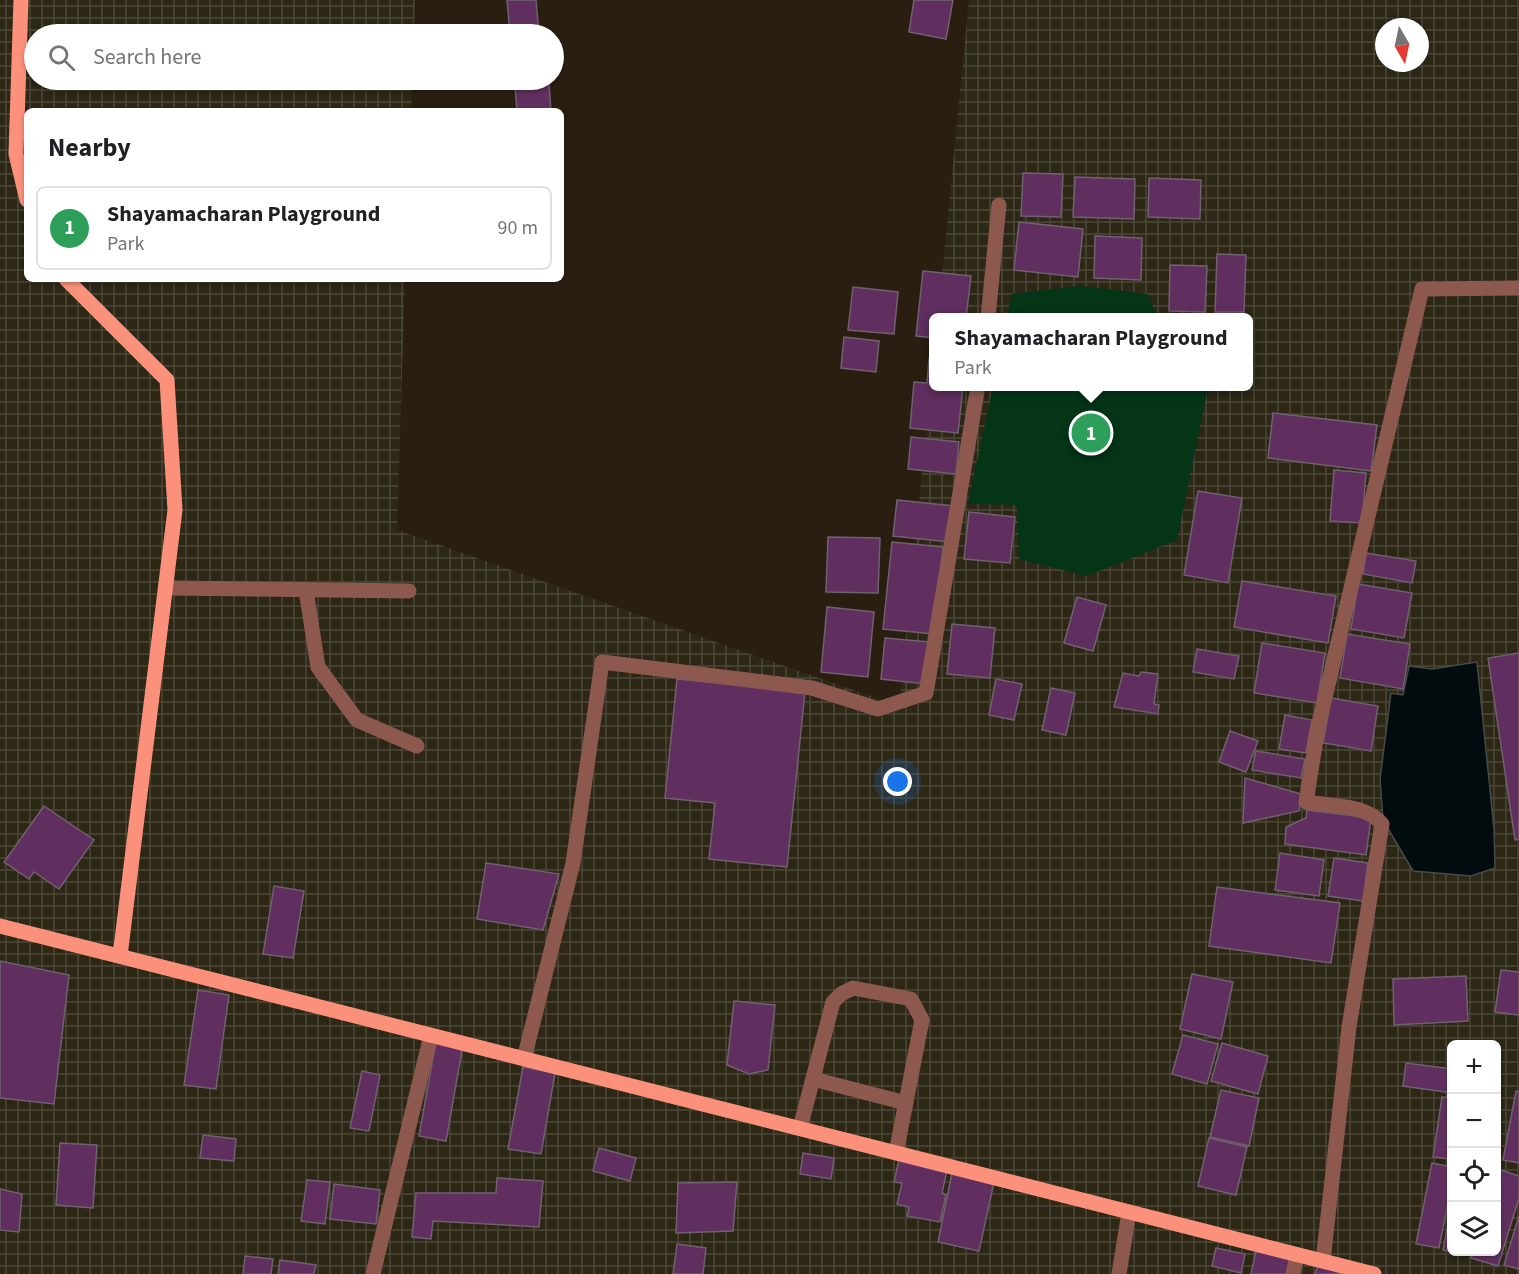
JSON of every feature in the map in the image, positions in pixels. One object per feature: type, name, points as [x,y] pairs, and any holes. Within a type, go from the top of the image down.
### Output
[{"type":"main road","points":[[21,0],[16,154],[24,187]]},
{"type":"main road","points":[[69,282],[167,380],[175,510],[120,956]]},
{"type":"main road","points":[[0,926],[1374,1274]]},
{"type":"street","points":[[988,313],[999,205]]},
{"type":"street","points":[[1323,1261],[1349,1028],[1382,824],[1376,815],[1365,811],[1306,802],[1318,727],[1422,289],[1519,288]]},
{"type":"street","points":[[524,1059],[573,863],[602,662],[812,688],[878,709],[926,693],[977,391]]},
{"type":"street","points":[[165,588],[410,591]]},
{"type":"street","points":[[306,590],[318,667],[357,720],[417,746]]},
{"type":"street","points":[[800,1128],[834,1002],[841,994],[853,988],[911,999],[922,1020],[896,1153]]},
{"type":"street","points":[[373,1274],[431,1035]]},
{"type":"street","points":[[813,1079],[906,1102]]},
{"type":"street","points":[[1119,1274],[1129,1212]]},
{"type":"street","points":[[1293,1274],[1297,1255]]},
{"type":"shaded area","points":[[0,0],[415,0],[414,24],[24,24],[24,90],[412,90],[411,108],[24,108],[24,282],[405,282],[397,530],[899,706],[930,391],[1253,391],[1253,313],[938,313],[969,0],[1519,0],[1519,1274],[0,1274]]},
{"type":"shaded area","points":[[1477,662],[1494,829],[1495,868],[1471,876],[1413,871],[1383,820],[1380,779],[1391,693],[1403,695],[1409,666],[1432,669]]},
{"type":"green space","points":[[1079,286],[1147,294],[1156,313],[1008,313],[1012,294]]},
{"type":"green space","points":[[992,391],[1207,391],[1177,540],[1087,576],[1019,559],[1017,505],[968,504]]},
{"type":"building","points":[[507,0],[536,0],[538,24],[509,24]]},
{"type":"building","points":[[914,0],[953,0],[946,39],[909,32]]},
{"type":"building","points":[[515,90],[549,90],[551,108],[517,108]]},
{"type":"building","points":[[1023,173],[1063,174],[1061,217],[1021,216]]},
{"type":"building","points":[[1075,177],[1135,179],[1134,219],[1073,217]]},
{"type":"building","points":[[1149,178],[1201,180],[1200,219],[1148,217]]},
{"type":"building","points":[[1019,222],[1083,229],[1078,277],[1014,270]]},
{"type":"building","points":[[1095,236],[1142,238],[1141,280],[1094,278]]},
{"type":"building","points":[[1217,254],[1246,255],[1244,312],[1215,312]]},
{"type":"building","points":[[1170,265],[1207,266],[1205,312],[1169,311]]},
{"type":"building","points":[[923,271],[971,276],[967,313],[929,313],[929,337],[916,336]]},
{"type":"building","points":[[853,287],[898,292],[894,334],[848,330]]},
{"type":"building","points":[[844,337],[879,341],[876,372],[841,368]]},
{"type":"building","points":[[929,359],[929,391],[963,391],[958,433],[910,428],[914,382],[927,383]]},
{"type":"building","points":[[1273,413],[1377,425],[1371,471],[1268,458]]},
{"type":"building","points":[[911,437],[959,442],[956,474],[908,469]]},
{"type":"building","points":[[1334,470],[1366,473],[1362,523],[1330,521]]},
{"type":"building","points":[[1198,491],[1242,498],[1228,583],[1184,575]]},
{"type":"building","points":[[897,500],[954,506],[950,542],[893,536]]},
{"type":"building","points":[[969,512],[1015,517],[1010,563],[964,559]]},
{"type":"building","points":[[828,537],[880,538],[878,593],[826,592]]},
{"type":"building","points":[[892,542],[943,547],[934,634],[883,629]]},
{"type":"building","points":[[1366,553],[1416,561],[1412,583],[1363,574]]},
{"type":"building","points":[[1242,581],[1336,596],[1328,643],[1234,627]]},
{"type":"building","points":[[1358,584],[1412,593],[1404,638],[1351,629]]},
{"type":"building","points":[[1077,597],[1106,605],[1093,651],[1064,643]]},
{"type":"building","points":[[827,607],[874,612],[868,677],[821,672]]},
{"type":"building","points":[[952,624],[995,628],[990,678],[947,674]]},
{"type":"building","points":[[1347,634],[1410,644],[1403,689],[1340,678]]},
{"type":"building","points":[[885,638],[929,642],[925,684],[881,679]]},
{"type":"building","points":[[1262,643],[1325,653],[1317,703],[1254,693]]},
{"type":"building","points":[[1197,649],[1239,656],[1234,679],[1193,672]]},
{"type":"building","points":[[1519,653],[1519,839],[1515,840],[1488,658]]},
{"type":"building","points":[[1141,672],[1158,674],[1154,704],[1159,705],[1158,714],[1114,707],[1123,673],[1139,676]]},
{"type":"building","points":[[677,679],[805,692],[787,867],[709,859],[715,803],[665,798]]},
{"type":"building","points":[[996,679],[1022,684],[1014,720],[989,715]]},
{"type":"building","points":[[1051,688],[1075,693],[1066,735],[1042,730]]},
{"type":"building","points":[[1331,698],[1378,706],[1371,751],[1323,743]]},
{"type":"building","points":[[1285,715],[1312,720],[1306,753],[1279,749]]},
{"type":"building","points":[[1230,731],[1258,741],[1246,772],[1219,762]]},
{"type":"building","points":[[1256,751],[1305,759],[1301,778],[1252,770]]},
{"type":"building","points":[[1245,778],[1301,794],[1299,811],[1243,823]]},
{"type":"building","points":[[44,806],[94,840],[59,889],[34,872],[29,879],[4,862]]},
{"type":"building","points":[[1307,810],[1371,818],[1366,855],[1285,844],[1286,827],[1306,818]]},
{"type":"building","points":[[1280,853],[1324,860],[1319,896],[1275,890]]},
{"type":"building","points":[[1334,858],[1368,863],[1363,901],[1328,896]]},
{"type":"building","points":[[486,863],[559,874],[543,930],[477,919]]},
{"type":"building","points":[[274,886],[304,891],[293,958],[263,954]]},
{"type":"building","points":[[1217,887],[1340,903],[1331,963],[1209,946]]},
{"type":"building","points":[[0,961],[69,975],[54,1104],[0,1098]]},
{"type":"building","points":[[1501,970],[1519,972],[1519,1015],[1495,1012]]},
{"type":"building","points":[[1192,974],[1233,982],[1221,1039],[1180,1029]]},
{"type":"building","points":[[1466,976],[1468,1021],[1394,1025],[1393,979]]},
{"type":"building","points":[[198,990],[229,995],[216,1089],[184,1085]]},
{"type":"building","points":[[734,1001],[775,1005],[768,1070],[749,1074],[727,1065]]},
{"type":"building","points":[[1183,1035],[1218,1044],[1207,1084],[1172,1074]]},
{"type":"building","points":[[436,1041],[463,1045],[446,1141],[419,1136]]},
{"type":"building","points":[[1222,1043],[1268,1056],[1258,1094],[1211,1081]]},
{"type":"building","points":[[1406,1063],[1447,1068],[1447,1092],[1403,1086]]},
{"type":"building","points":[[523,1067],[555,1073],[541,1154],[508,1149]]},
{"type":"building","points":[[362,1071],[380,1075],[369,1131],[350,1128]]},
{"type":"building","points":[[1221,1090],[1259,1098],[1249,1146],[1210,1137]]},
{"type":"building","points":[[1516,1091],[1519,1092],[1519,1163],[1503,1160]]},
{"type":"building","points":[[1442,1097],[1447,1098],[1447,1158],[1433,1157]]},
{"type":"building","points":[[203,1135],[236,1139],[234,1161],[200,1158]]},
{"type":"building","points":[[1209,1138],[1247,1147],[1236,1195],[1198,1186]]},
{"type":"building","points":[[60,1143],[97,1145],[93,1208],[56,1205]]},
{"type":"building","points":[[599,1148],[636,1158],[630,1181],[593,1171]]},
{"type":"building","points":[[803,1153],[834,1158],[831,1179],[800,1174]]},
{"type":"building","points":[[899,1160],[947,1170],[942,1193],[946,1195],[940,1222],[907,1216],[909,1207],[897,1204],[902,1183],[894,1182]]},
{"type":"building","points":[[1432,1163],[1447,1166],[1447,1208],[1439,1248],[1416,1244]]},
{"type":"building","points":[[1501,1170],[1519,1176],[1519,1198],[1498,1266],[1471,1258],[1472,1256],[1501,1256]]},
{"type":"building","points":[[952,1173],[994,1182],[979,1251],[938,1242]]},
{"type":"building","points":[[497,1178],[543,1181],[539,1227],[433,1221],[431,1239],[412,1237],[416,1193],[496,1193]]},
{"type":"building","points":[[307,1180],[330,1182],[325,1224],[301,1221]]},
{"type":"building","points":[[737,1182],[733,1231],[676,1233],[678,1183]]},
{"type":"building","points":[[334,1184],[380,1190],[376,1224],[330,1219]]},
{"type":"building","points":[[0,1189],[22,1194],[19,1232],[0,1230]]},
{"type":"building","points":[[1519,1216],[1519,1269],[1504,1265]]},
{"type":"building","points":[[1447,1230],[1447,1251],[1443,1250]]},
{"type":"building","points":[[677,1244],[706,1248],[703,1274],[673,1274]]},
{"type":"building","points":[[1216,1248],[1245,1254],[1241,1273],[1212,1266]]},
{"type":"building","points":[[1256,1251],[1294,1259],[1291,1274],[1251,1274]]},
{"type":"building","points":[[245,1256],[273,1259],[271,1274],[243,1274]]},
{"type":"building","points":[[280,1260],[316,1265],[314,1274],[278,1274]]},
{"type":"building","points":[[1318,1265],[1344,1274],[1315,1274]]},
{"type":"place","name":"Shayamacharan Playground","points":[[1091,433]]}]
